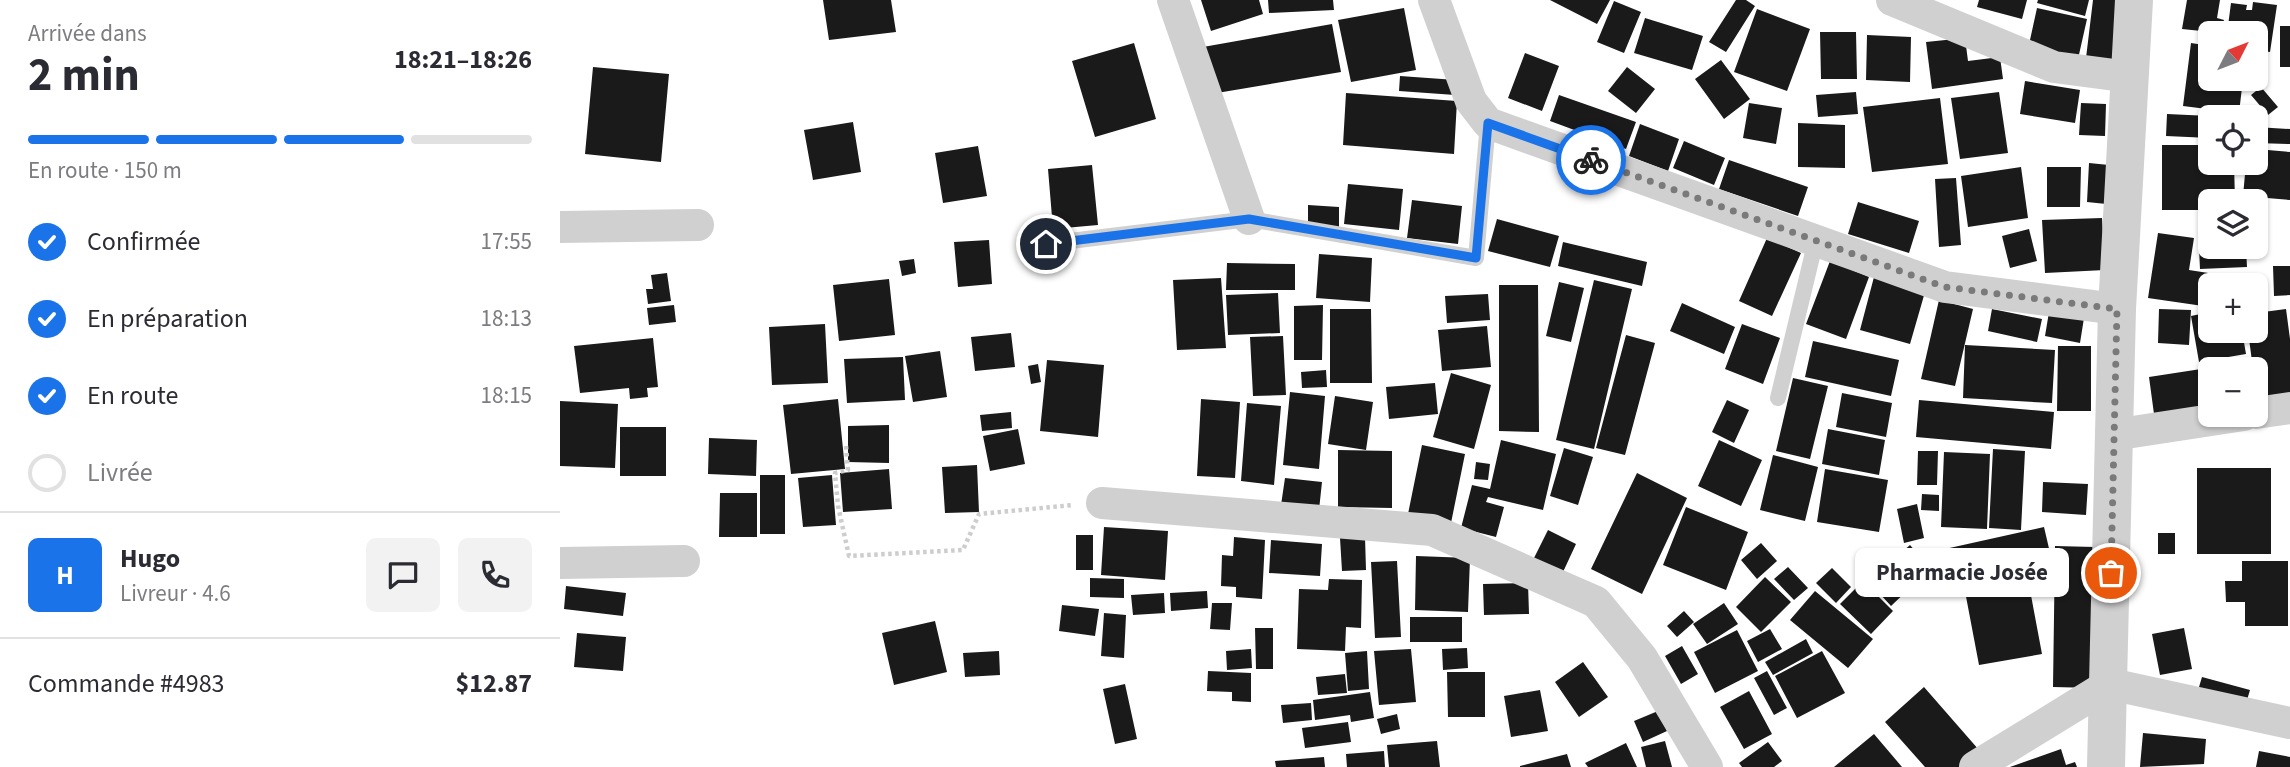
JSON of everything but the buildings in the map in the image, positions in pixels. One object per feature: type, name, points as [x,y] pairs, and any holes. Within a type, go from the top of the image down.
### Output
[{"type":"street","points":[[1173,0],[1249,219]]},
{"type":"street","points":[[1434,0],[1471,101],[1488,123],[1945,287],[2117,309]]},
{"type":"street","points":[[1892,0],[2054,67],[2130,77]]},
{"type":"street","points":[[2106,767],[2117,309],[2134,0]]},
{"type":"street","points":[[560,227],[698,225]]},
{"type":"street","points":[[2268,411],[2290,408]]},
{"type":"street","points":[[2113,435],[2198,422]]},
{"type":"street","points":[[1102,503],[1432,530],[1595,602],[1642,658],[1707,767]]},
{"type":"street","points":[[560,563],[684,561]]},
{"type":"street","points":[[1975,767],[2110,684],[2290,723]]},
{"type":"lane","points":[[1046,244],[1249,219],[1476,258],[1488,123]]},
{"type":"lane","points":[[1778,398],[1816,240]]},
{"type":"path","points":[[846,446],[848,470],[835,472],[838,506],[849,556],[963,550],[979,514],[1102,503]]},
{"type":"way so far","points":[[1591,160],[1945,287],[2117,309],[2111,573]]},
{"type":"place","name":"Pharmacie Josée","points":[[2111,573]]},
{"type":"route","points":[[1046,244],[1249,219],[1476,258],[1488,123],[1591,160]]}]
